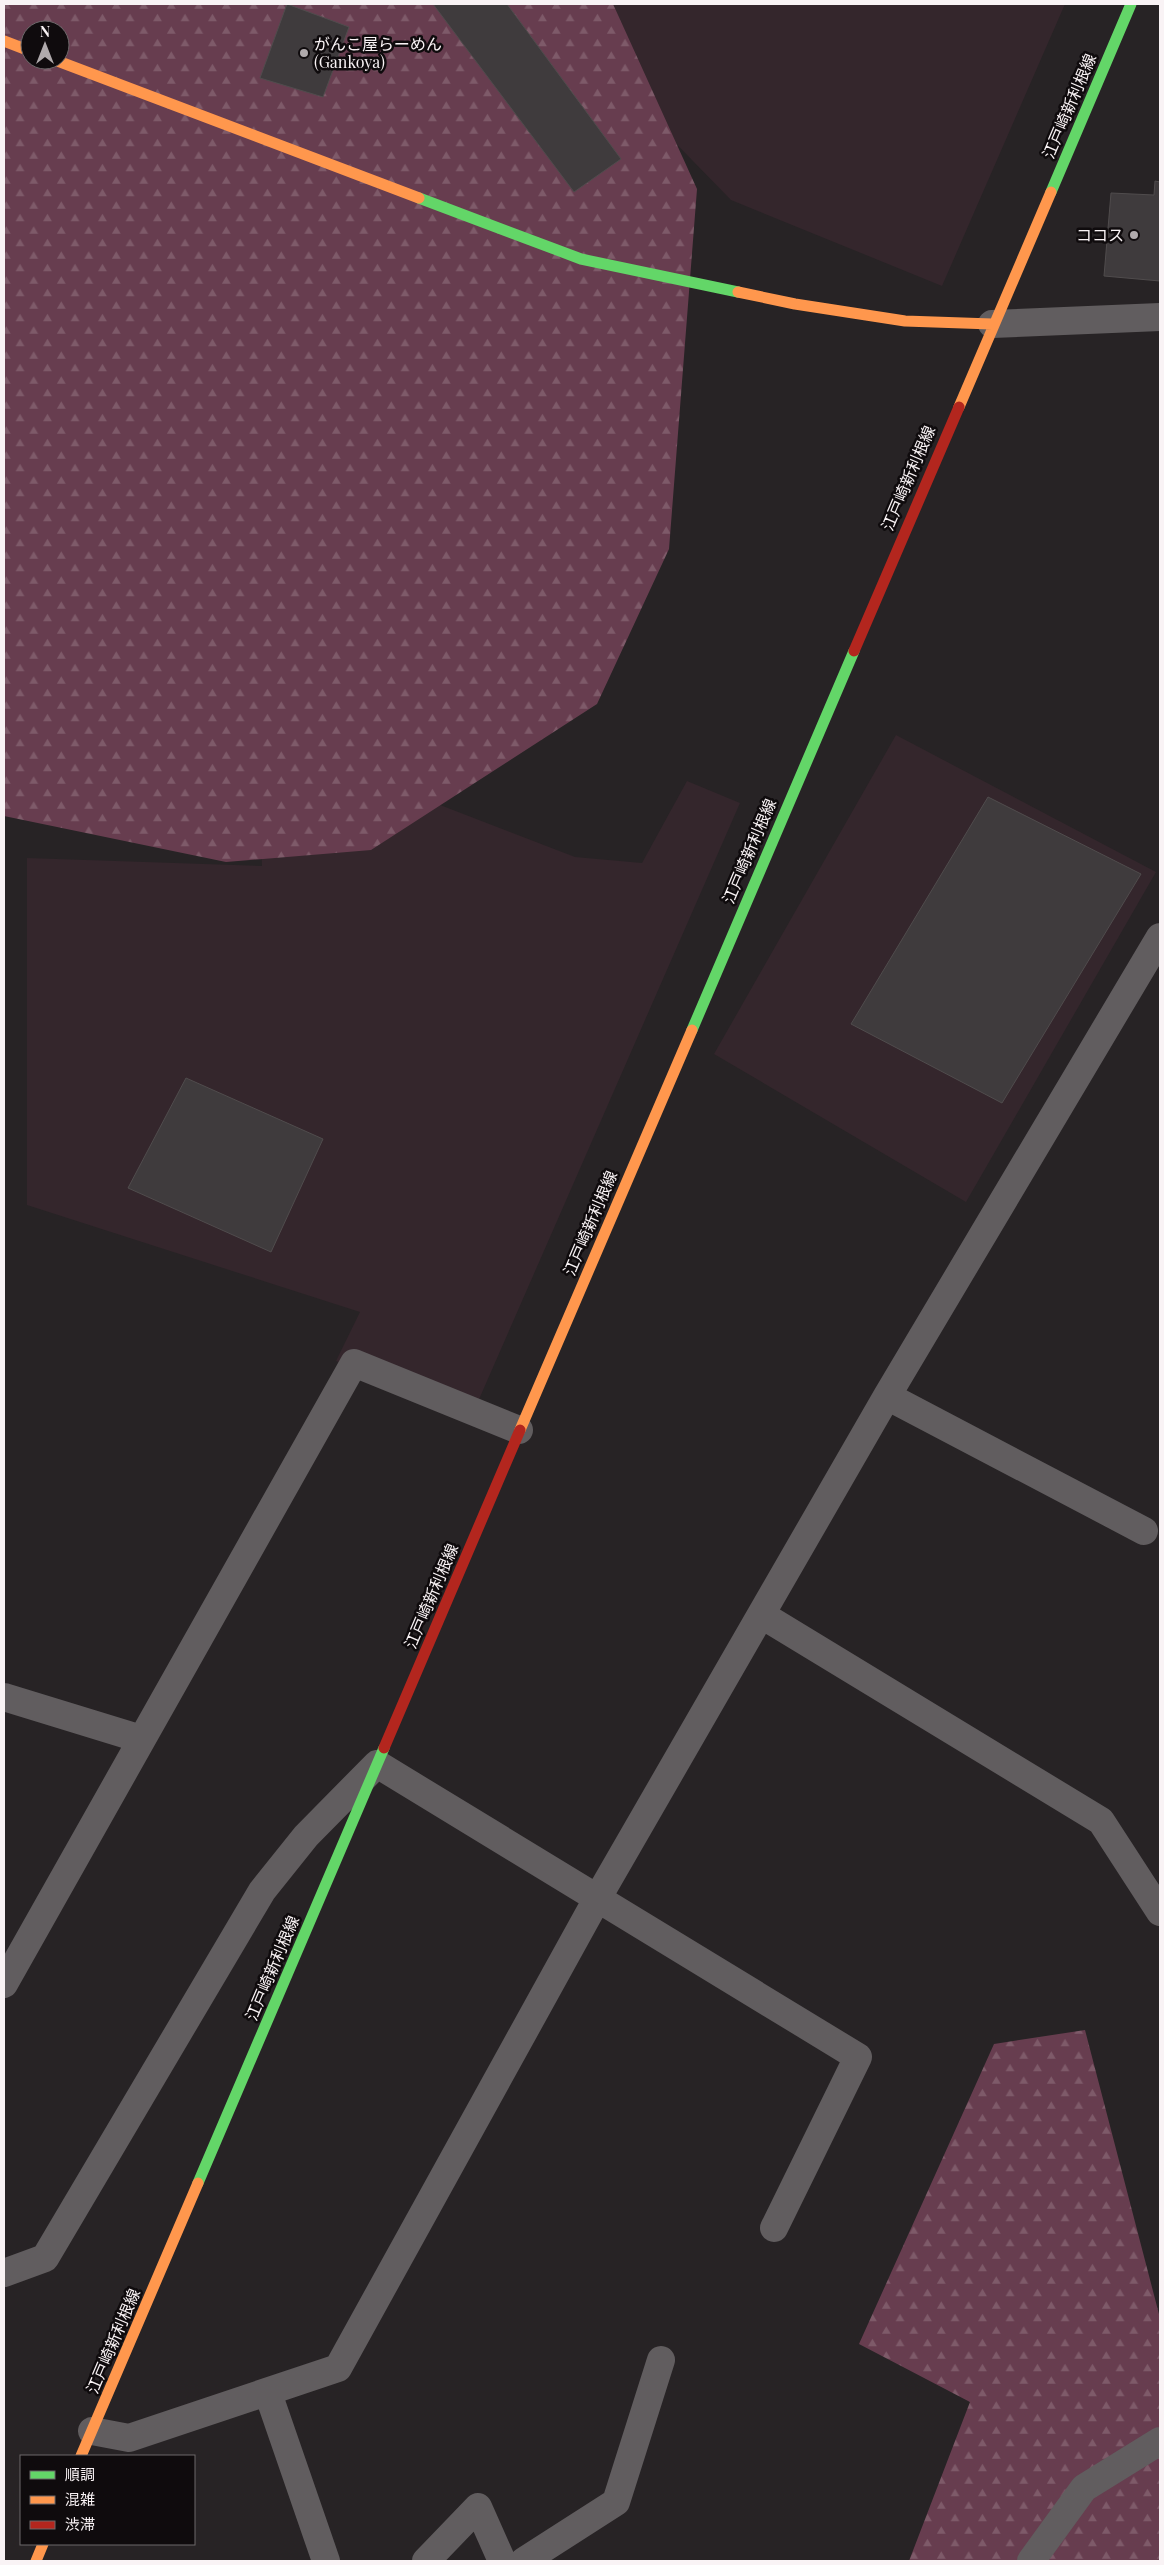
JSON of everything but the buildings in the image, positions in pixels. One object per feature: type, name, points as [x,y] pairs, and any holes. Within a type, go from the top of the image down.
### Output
[{"type":"main road","name":"江戸崎新利根線","points":[[81,2455],[992,324],[1131,4]]},
{"type":"main road","points":[[4,41],[20,47]]},
{"type":"main road","points":[[70,66],[581,259],[795,304],[905,321],[992,324]]},
{"type":"main road","points":[[36,2561],[43,2545]]},
{"type":"street","points":[[992,324],[1160,317]]},
{"type":"street","points":[[92,2431],[129,2438],[338,2368],[597,1899],[887,1396],[1160,937]]},
{"type":"street","points":[[4,1984],[354,1363],[519,1430]]},
{"type":"street","points":[[887,1396],[1144,1531]]},
{"type":"street","points":[[762,1615],[1101,1821],[1160,1912]]},
{"type":"street","points":[[4,1697],[141,1739]]},
{"type":"street","points":[[4,2273],[45,2258],[262,1891],[306,1836],[376,1764],[858,2056],[774,2228]]},
{"type":"street","points":[[524,2561],[616,2502],[661,2360]]},
{"type":"street","points":[[268,2393],[326,2561]]},
{"type":"street","points":[[1031,2561],[1084,2488],[1160,2441]]},
{"type":"street","points":[[426,2561],[478,2507],[502,2561]]},
{"type":"shaded area","points":[[583,4],[1065,4],[942,286],[731,200],[653,120]]},
{"type":"shaded area","points":[[896,735],[1156,872],[966,1202],[714,1054]]},
{"type":"shaded area","points":[[321,759],[575,857],[642,863],[687,781],[740,803],[473,1413],[336,1361],[360,1312],[27,1205],[27,858],[262,866],[258,766]]},
{"type":"green space","points":[[4,4],[613,4],[697,189],[669,549],[597,704],[371,850],[226,862],[4,816]]},
{"type":"green space","points":[[1085,2030],[1160,2318],[1160,2561],[909,2561],[970,2402],[859,2344],[994,2044]]},
{"type":"traffic: fast","points":[[1051,192],[1131,4]]},
{"type":"traffic: fast","points":[[419,198],[581,259],[738,292]]},
{"type":"traffic: fast","points":[[692,1030],[854,651]]},
{"type":"traffic: fast","points":[[198,2183],[384,1748]]},
{"type":"traffic: slow","points":[[4,41],[20,47]]},
{"type":"traffic: slow","points":[[70,66],[419,198]]},
{"type":"traffic: slow","points":[[959,407],[1051,192]]},
{"type":"traffic: slow","points":[[738,292],[795,304],[905,321],[992,324]]},
{"type":"traffic: slow","points":[[520,1430],[692,1030]]},
{"type":"traffic: slow","points":[[81,2455],[198,2183]]},
{"type":"traffic: slow","points":[[36,2561],[43,2545]]},
{"type":"traffic: jam","points":[[854,651],[959,407]]},
{"type":"traffic: jam","points":[[384,1748],[520,1430]]},
{"type":"place","name":"がんこ屋らーめん (Gankoya)","points":[[304,53]]},
{"type":"place","name":"ココス","points":[[1134,235]]}]
